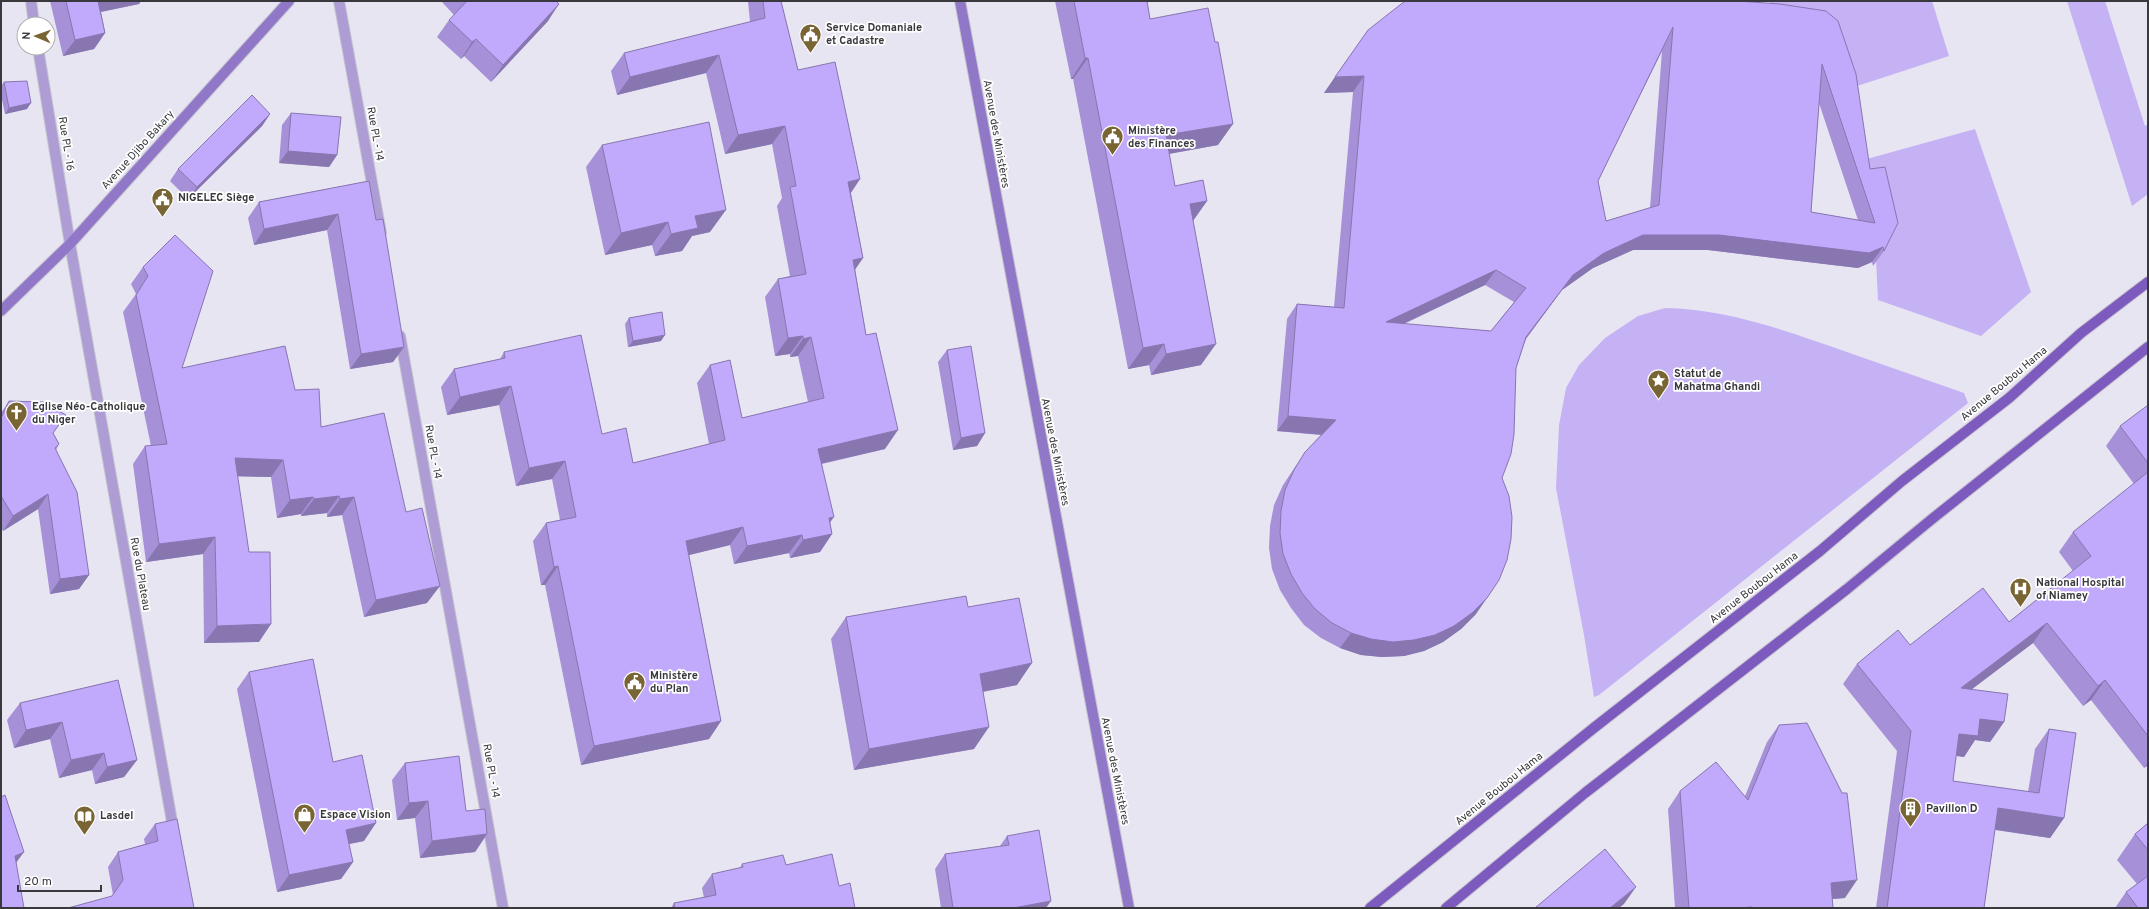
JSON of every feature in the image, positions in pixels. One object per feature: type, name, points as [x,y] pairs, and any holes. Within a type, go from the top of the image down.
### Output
[{"type":"main road","name":"Avenue Boubou Hama","points":[[1370,908],[1595,727],[1820,551],[1902,481],[2010,398],[2081,333],[2148,282]]},
{"type":"main road","points":[[1446,908],[1585,793],[1847,589],[1932,519],[2148,347]]},
{"type":"street","points":[[31,1],[33,16]]},
{"type":"street","name":"Avenue Djibo Bakary","points":[[1,311],[70,244],[289,1]]},
{"type":"street","name":"Rue PL - 14","points":[[339,1],[383,245]]},
{"type":"street","name":"Avenue des Ministères","points":[[960,1],[1129,908]]},
{"type":"street","name":"Rue PL - 16","points":[[39,56],[70,244]]},
{"type":"street","name":"Rue du Plateau","points":[[70,244],[176,846]]},
{"type":"street","name":"Rue PL - 14","points":[[397,324],[503,908]]},
{"type":"shaded area","points":[[1770,1],[1932,1],[1949,56],[1845,90],[1769,19]]},
{"type":"shaded area","points":[[2067,1],[2105,1],[2145,126],[2148,124],[2148,194],[2132,206]]},
{"type":"shaded area","points":[[1975,129],[2031,292],[1981,336],[1878,300],[1876,260],[1856,162]]},
{"type":"shaded area","points":[[1665,308],[1711,312],[1756,322],[1779,329],[1964,393],[1968,403],[1599,695],[1594,697],[1584,635],[1556,488],[1559,425],[1566,388],[1579,365],[1605,338],[1638,316]]},
{"type":"building","points":[[66,1],[98,1],[105,33],[75,40]]},
{"type":"building","points":[[467,1],[556,1],[559,4],[503,65],[476,39],[472,42],[449,20]]},
{"type":"building","points":[[763,1],[781,1],[798,70],[835,62],[860,179],[848,182],[863,258],[853,260],[866,335],[876,333],[898,430],[818,449],[834,517],[829,518],[832,534],[803,540],[802,535],[747,546],[743,527],[686,541],[721,721],[594,746],[558,566],[554,567],[546,523],[576,517],[565,461],[529,468],[511,386],[460,397],[454,369],[505,358],[504,352],[581,335],[602,434],[626,428],[633,463],[725,440],[710,365],[730,360],[742,418],[824,398],[811,337],[803,339],[803,336],[788,338],[778,279],[806,274],[790,187],[796,186],[785,126],[738,135],[719,55],[630,77],[624,53],[765,18]]},
{"type":"building","points":[[1074,1],[1147,1],[1150,19],[1208,8],[1215,42],[1218,42],[1233,124],[1166,135],[1175,186],[1203,180],[1207,201],[1190,204],[1216,344],[1166,354],[1164,344],[1143,348],[1088,58],[1085,58]]},
{"type":"building","points":[[1405,1],[1738,1],[1780,4],[1826,11],[1838,21],[1856,74],[1870,169],[1885,167],[1898,223],[1884,251],[1883,247],[1869,253],[1719,235],[1643,235],[1604,253],[1573,275],[1526,337],[1516,368],[1514,434],[1511,454],[1502,478],[1509,496],[1512,517],[1511,539],[1507,560],[1499,580],[1487,598],[1472,613],[1454,626],[1435,635],[1414,640],[1393,642],[1371,639],[1351,633],[1332,623],[1315,609],[1302,593],[1291,574],[1283,554],[1280,533],[1281,511],[1285,490],[1294,470],[1305,452],[1336,420],[1288,416],[1297,304],[1344,308],[1364,76],[1335,77],[1368,30]],"holes":[[[1673,27],[1659,205],[1606,221],[1598,181]],[[1822,64],[1875,223],[1811,212]],[[1496,270],[1526,288],[1491,331],[1386,322]]]},
{"type":"building","points":[[27,81],[31,103],[9,108],[4,82]]},
{"type":"building","points":[[252,95],[270,114],[197,187],[178,169]]},
{"type":"building","points":[[291,113],[341,117],[337,155],[288,151]]},
{"type":"building","points":[[709,122],[726,210],[695,216],[698,228],[671,234],[668,222],[621,233],[602,145]]},
{"type":"building","points":[[369,181],[376,220],[383,219],[404,347],[361,354],[338,214],[264,229],[259,202]]},
{"type":"building","points":[[175,235],[213,271],[182,368],[285,346],[295,390],[319,389],[321,427],[384,413],[406,512],[422,508],[440,586],[376,600],[354,497],[340,499],[339,496],[314,499],[313,497],[290,500],[283,460],[235,458],[249,552],[270,552],[271,624],[217,626],[215,537],[159,544],[145,446],[167,444],[136,295],[148,276],[143,267]]},
{"type":"building","points":[[662,312],[665,335],[633,341],[629,318]]},
{"type":"building","points":[[971,346],[985,433],[961,438],[947,350]]},
{"type":"building","points":[[9,401],[43,402],[66,415],[53,433],[59,444],[55,448],[77,492],[89,575],[60,579],[48,494],[13,516],[1,496],[1,418]]},
{"type":"building","points":[[2148,405],[2148,463],[2120,426]]},
{"type":"building","points":[[2148,472],[2148,736],[2105,680],[2098,686],[2047,623],[1961,688],[2008,694],[2004,722],[1980,719],[1978,736],[1959,734],[1953,781],[2039,793],[2049,729],[2076,733],[2064,818],[1998,808],[1984,908],[1887,908],[1911,731],[1857,664],[1898,630],[1910,645],[1983,588],[2009,622],[2091,556],[2073,532]]},
{"type":"building","points":[[966,596],[968,607],[1019,598],[1032,663],[980,674],[989,727],[869,749],[846,617]]},
{"type":"building","points":[[313,659],[333,762],[362,755],[376,823],[346,830],[353,862],[289,875],[249,672]]},
{"type":"building","points":[[118,680],[137,760],[107,767],[104,753],[71,760],[62,722],[26,730],[20,703]]},
{"type":"building","points":[[1807,723],[1842,793],[1847,793],[1857,880],[1831,883],[1833,908],[1689,908],[1680,791],[1716,762],[1748,800],[1779,725]]},
{"type":"building","points":[[459,756],[466,811],[485,809],[487,834],[432,841],[428,801],[409,803],[405,763]]},
{"type":"building","points":[[5,795],[24,852],[15,856],[24,908],[1,908],[1,797]]},
{"type":"building","points":[[177,819],[194,908],[68,908],[112,896],[123,880],[118,852],[158,841],[155,824]]},
{"type":"building","points":[[2148,823],[2148,850],[2135,834]]},
{"type":"building","points":[[1039,830],[1051,901],[1013,908],[953,908],[945,854],[1009,845],[1007,836]]},
{"type":"building","points":[[1605,849],[1636,887],[1610,908],[1535,908]]},
{"type":"building","points":[[832,854],[839,886],[850,883],[855,908],[675,908],[674,903],[716,895],[712,874],[743,867],[742,864],[783,855],[786,865]]},
{"type":"building","points":[[2148,876],[2148,908],[2138,908],[2126,892]]},
{"type":"place","name":"Service Domaniale et Cadastre","points":[[810,54]]},
{"type":"place","name":"Ministère des Finances","points":[[1112,156]]},
{"type":"place","name":"NIGELEC Siège","points":[[163,218]]},
{"type":"place","name":"Statut de Mahatma Ghandi","points":[[1658,400]]},
{"type":"place","name":"Eglise Néo-Catholique du Niger","points":[[17,432]]},
{"type":"place","name":"National Hospital of Niamey","points":[[2020,608]]},
{"type":"place","name":"Ministère du Plan","points":[[635,702]]},
{"type":"place","name":"Pavillon D","points":[[1911,828]]},
{"type":"place","name":"Espace Vision","points":[[304,834]]},
{"type":"place","name":"Lasdel","points":[[84,836]]}]
